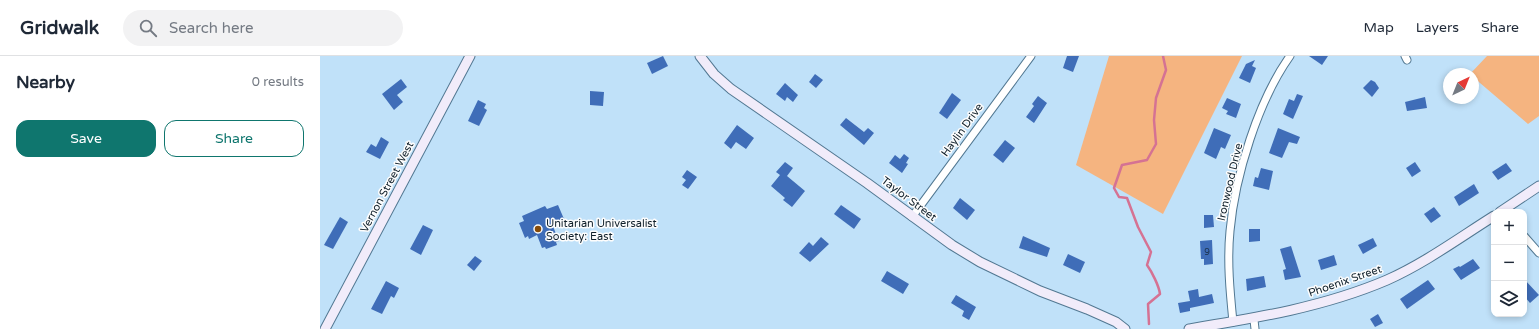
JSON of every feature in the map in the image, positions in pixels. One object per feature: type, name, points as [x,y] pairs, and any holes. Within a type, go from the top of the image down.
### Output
[{"type":"street","name":"Vernon Street West","points":[[325,329],[470,56]]},
{"type":"street","name":"Taylor Street","points":[[700,56],[714,74],[731,89],[867,183],[912,217],[980,262],[1040,291],[1116,322],[1125,329]]},
{"type":"street","name":"Haylin Drive","points":[[912,217],[1031,56]]},
{"type":"street","name":"Ironwood Drive","points":[[1233,322],[1229,277],[1229,232],[1233,208],[1258,118],[1273,84],[1290,56]]},
{"type":"street","points":[[1505,209],[1539,186]]},
{"type":"street","name":"Phoenix Street","points":[[1189,329],[1254,320],[1340,297],[1386,280],[1412,268],[1491,218]]},
{"type":"street","points":[[1527,239],[1539,252]]},
{"type":"street","points":[[1254,320],[1255,329]]},
{"type":"shaded area","points":[[1109,56],[1242,56],[1163,214],[1076,165]]},
{"type":"shaded area","points":[[1487,56],[1539,56],[1539,116],[1528,124],[1479,82],[1479,68],[1476,68]]},
{"type":"building","points":[[663,56],[668,66],[652,74],[647,63]]},
{"type":"building","points":[[1067,56],[1079,56],[1073,72],[1063,68]]},
{"type":"building","points":[[1309,56],[1328,56],[1322,65]]},
{"type":"building","points":[[1255,60],[1252,66],[1256,68],[1250,83],[1239,78],[1246,64]]},
{"type":"building","points":[[815,74],[823,80],[816,88],[809,82]]},
{"type":"building","points":[[401,79],[407,87],[397,95],[403,102],[394,110],[382,94]]},
{"type":"building","points":[[1371,80],[1375,82],[1379,88],[1372,97],[1363,88]]},
{"type":"building","points":[[785,83],[798,95],[793,102],[787,97],[785,101],[776,94]]},
{"type":"building","points":[[590,91],[604,92],[603,106],[590,105]]},
{"type":"building","points":[[952,93],[961,100],[947,119],[939,113]]},
{"type":"building","points":[[1297,94],[1303,96],[1293,119],[1283,114],[1289,99],[1294,101]]},
{"type":"building","points":[[1038,96],[1047,103],[1034,123],[1026,117],[1034,106],[1032,104]]},
{"type":"building","points":[[1425,97],[1427,108],[1407,111],[1405,102]]},
{"type":"building","points":[[1227,98],[1241,104],[1236,118],[1226,114],[1228,111],[1222,108]]},
{"type":"building","points":[[478,100],[486,104],[484,108],[487,110],[479,126],[468,121]]},
{"type":"building","points":[[846,118],[864,132],[868,128],[874,133],[864,145],[840,125]]},
{"type":"building","points":[[737,125],[754,138],[746,149],[736,142],[731,149],[724,143]]},
{"type":"building","points":[[1214,128],[1231,135],[1225,149],[1221,147],[1216,159],[1204,153]]},
{"type":"building","points":[[1278,128],[1300,137],[1297,144],[1289,142],[1282,158],[1269,153]]},
{"type":"building","points":[[381,137],[389,142],[380,159],[366,152],[371,144],[376,147]]},
{"type":"building","points":[[1005,140],[1015,148],[1003,163],[993,155]]},
{"type":"building","points":[[904,154],[909,158],[906,163],[908,164],[902,173],[889,163],[895,155],[900,159]]},
{"type":"building","points":[[785,162],[793,168],[787,176],[805,191],[792,207],[783,200],[785,198],[771,186],[780,175],[776,172]]},
{"type":"building","points":[[1415,162],[1421,171],[1412,177],[1406,168]]},
{"type":"building","points":[[1506,163],[1512,171],[1498,180],[1492,172]]},
{"type":"building","points":[[1261,168],[1273,171],[1269,190],[1253,186],[1255,177],[1258,178]]},
{"type":"building","points":[[687,170],[697,177],[688,189],[682,185],[686,180],[682,177]]},
{"type":"building","points":[[1474,184],[1479,193],[1459,206],[1454,197]]},
{"type":"building","points":[[960,198],[975,210],[967,220],[953,208]]},
{"type":"building","name":"Unitarian Universalist Society: East","points":[[558,205],[564,219],[552,224],[559,241],[556,242],[557,245],[546,249],[545,247],[542,248],[537,235],[529,239],[528,236],[525,238],[519,223],[524,221],[522,216],[545,206],[547,209]]},
{"type":"building","points":[[841,205],[861,219],[854,229],[834,214]]},
{"type":"building","points":[[1434,207],[1441,216],[1431,223],[1424,214]]},
{"type":"building","points":[[1204,215],[1213,215],[1214,227],[1204,228]]},
{"type":"building","points":[[340,217],[348,222],[333,249],[324,245]]},
{"type":"building","points":[[423,225],[433,230],[421,255],[410,249]]},
{"type":"building","points":[[1249,229],[1260,229],[1260,241],[1249,242]]},
{"type":"building","points":[[1023,236],[1050,248],[1047,257],[1019,248]]},
{"type":"building","points":[[821,237],[829,244],[810,262],[799,253],[809,242],[813,246]]},
{"type":"building","points":[[1373,238],[1377,246],[1363,254],[1358,245]]},
{"type":"building","points":[[1212,240],[1213,264],[1204,265],[1204,259],[1201,259],[1200,241]]},
{"type":"building","points":[[1291,246],[1301,277],[1285,280],[1283,270],[1286,269],[1280,249]]},
{"type":"building","points":[[1068,254],[1085,262],[1080,273],[1063,265]]},
{"type":"building","points":[[1334,255],[1337,265],[1321,270],[1318,260]]},
{"type":"building","points":[[475,256],[482,261],[474,271],[467,265]]},
{"type":"building","points":[[1473,259],[1480,268],[1461,280],[1453,269],[1459,266],[1460,267]]},
{"type":"building","points":[[887,271],[909,284],[903,294],[881,281]]},
{"type":"building","points":[[1264,276],[1266,287],[1247,291],[1246,279]]},
{"type":"building","points":[[1428,280],[1435,289],[1407,309],[1400,299]]},
{"type":"building","points":[[386,281],[399,288],[394,298],[391,296],[382,314],[371,309]]},
{"type":"building","points":[[1527,282],[1539,295],[1530,303],[1527,300]]},
{"type":"building","points":[[1198,289],[1199,297],[1212,294],[1214,303],[1190,308],[1190,311],[1180,313],[1178,303],[1190,301],[1188,291]]},
{"type":"building","points":[[956,295],[976,307],[969,320],[962,316],[964,311],[951,303]]},
{"type":"building","points":[[1378,314],[1383,323],[1375,327],[1370,319]]},
{"type":"waterway","points":[[1149,324],[1148,304],[1160,294],[1155,279],[1147,265],[1151,252],[1138,227],[1127,198],[1119,197],[1114,188],[1122,165],[1147,160],[1156,144],[1154,120],[1156,98],[1166,70],[1163,56]]},
{"type":"place","name":"Unitarian Universalist Society: East","points":[[538,229]]}]
